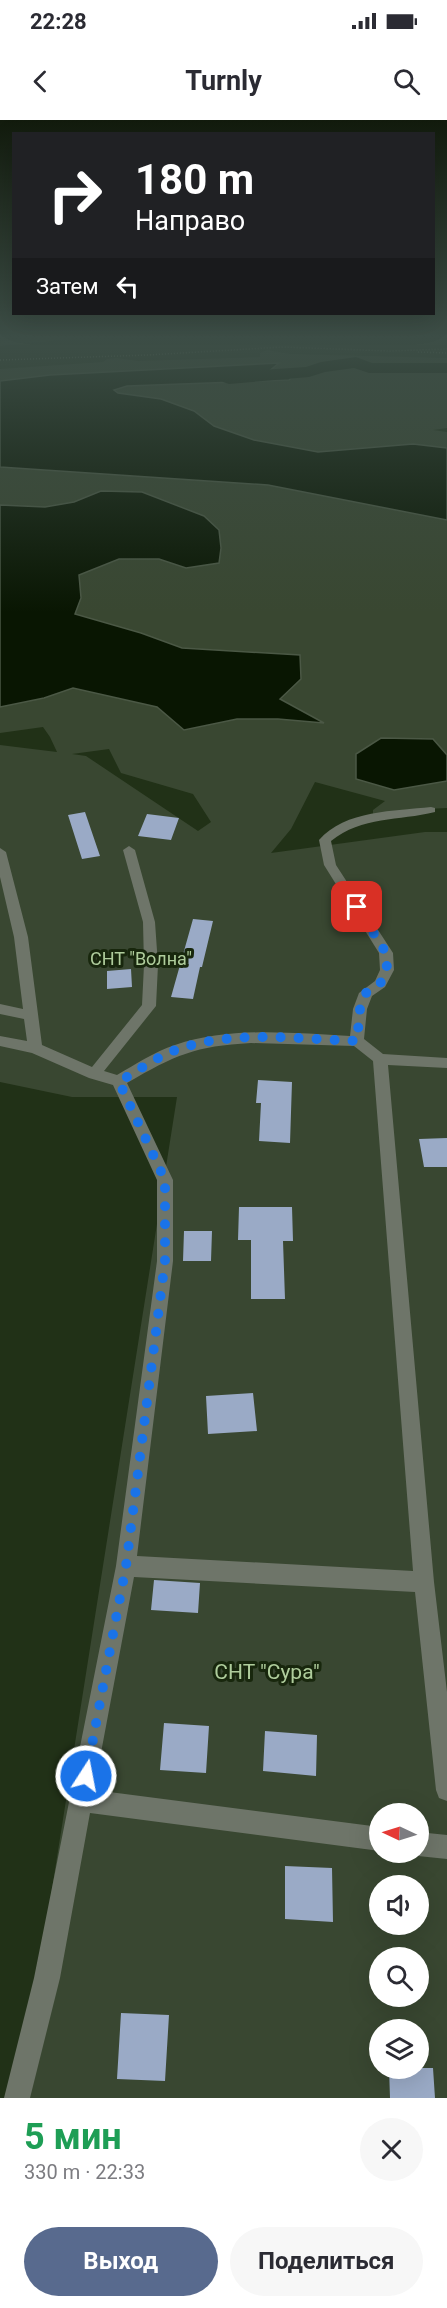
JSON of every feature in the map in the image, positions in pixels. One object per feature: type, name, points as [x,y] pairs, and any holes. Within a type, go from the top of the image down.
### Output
[{"type":"street","points":[[357,1041],[360,1009],[366,993],[380,984],[387,970],[386,953],[330,865],[325,840],[336,830],[362,820],[430,810]]},
{"type":"street","points":[[94,1074],[149,1006],[151,965],[149,922],[129,850]]},
{"type":"street","points":[[0,852],[21,937],[35,1048]]},
{"type":"street","points":[[0,1009],[31,1016]]},
{"type":"street","points":[[119,1082],[186,1046],[233,1037],[357,1041],[380,1059],[447,1063]]},
{"type":"street","points":[[0,1041],[35,1048],[94,1074],[119,1082],[165,1180],[165,1261],[126,1566],[47,1977],[16,2098]]},
{"type":"street","points":[[380,1059],[424,1582],[447,1790]]},
{"type":"street","points":[[126,1566],[424,1582]]},
{"type":"street","points":[[82,1800],[369,1838]]},
{"type":"street","points":[[429,1845],[447,1847]]},
{"type":"green space","points":[[221,428],[445,428],[433,430],[447,432],[447,448],[413,444],[318,452],[254,440]]},
{"type":"green space","name":"СНТ \"Сура\"","points":[[0,467],[268,485],[447,520],[447,755],[433,739],[381,738],[356,754],[357,778],[437,783],[447,781],[447,808],[403,810],[373,819],[373,810],[385,801],[315,782],[291,829],[271,853],[425,832],[447,832],[447,2098],[19,2098],[177,1097],[72,1097],[0,1082],[0,745],[57,752],[43,727],[0,733],[0,707],[44,698],[73,688],[157,707],[184,730],[237,719],[322,722],[280,699],[300,655],[182,648],[141,633],[75,614],[81,598],[79,575],[119,559],[159,559],[186,568],[204,516],[142,492],[101,491],[74,502],[45,507],[0,505]],"holes":[[[109,749],[121,773],[193,794],[211,822],[198,831],[86,756],[72,754]]]},
{"type":"shaded area","points":[[0,428],[221,428],[254,440],[318,452],[413,444],[447,448],[447,520],[268,485],[0,467]]},
{"type":"shaded area","points":[[101,491],[142,492],[204,516],[219,530],[221,548],[219,563],[186,568],[159,559],[119,559],[79,575],[81,598],[75,614],[141,633],[182,648],[300,655],[301,679],[280,699],[324,723],[278,719],[237,719],[184,730],[157,707],[73,688],[44,698],[0,707],[0,505],[45,507],[74,502]]},
{"type":"shaded area","points":[[381,738],[433,739],[447,755],[447,781],[394,790],[356,779],[356,754]]},
{"type":"building","points":[[85,812],[100,856],[82,859],[68,815]]},
{"type":"building","points":[[147,814],[179,818],[171,840],[138,836]]},
{"type":"building","points":[[193,919],[213,921],[193,999],[171,997]]},
{"type":"building","points":[[131,969],[132,987],[107,989],[107,971]]},
{"type":"building","points":[[258,1080],[292,1082],[290,1143],[259,1141],[261,1103],[256,1103]]},
{"type":"building","points":[[447,1138],[447,1167],[424,1167],[419,1139]]},
{"type":"building","points":[[239,1207],[292,1207],[293,1241],[283,1241],[285,1299],[251,1299],[251,1240],[238,1240]]},
{"type":"building","points":[[184,1231],[212,1231],[211,1261],[183,1261]]},
{"type":"building","points":[[253,1393],[257,1431],[208,1434],[206,1396]]},
{"type":"building","points":[[154,1580],[200,1583],[198,1613],[151,1610]]},
{"type":"building","points":[[164,1723],[209,1726],[206,1773],[160,1770]]},
{"type":"building","points":[[265,1731],[317,1735],[316,1776],[263,1771]]},
{"type":"building","points":[[285,1866],[332,1868],[333,1922],[285,1919]]},
{"type":"building","points":[[121,2013],[169,2015],[165,2081],[117,2079]]},
{"type":"building","points":[[429,2068],[433,2068],[435,2098],[390,2098],[389,2079],[429,2079]]},
{"type":"route","points":[[86,1776],[126,1566],[153,1371],[165,1261],[165,1180],[119,1082],[186,1046],[233,1037],[357,1041],[360,1009],[366,993],[380,984],[387,970],[386,953],[357,907]]},
{"type":"park label","name":"СНТ \"Волна\"","points":[[141,959]]}]
